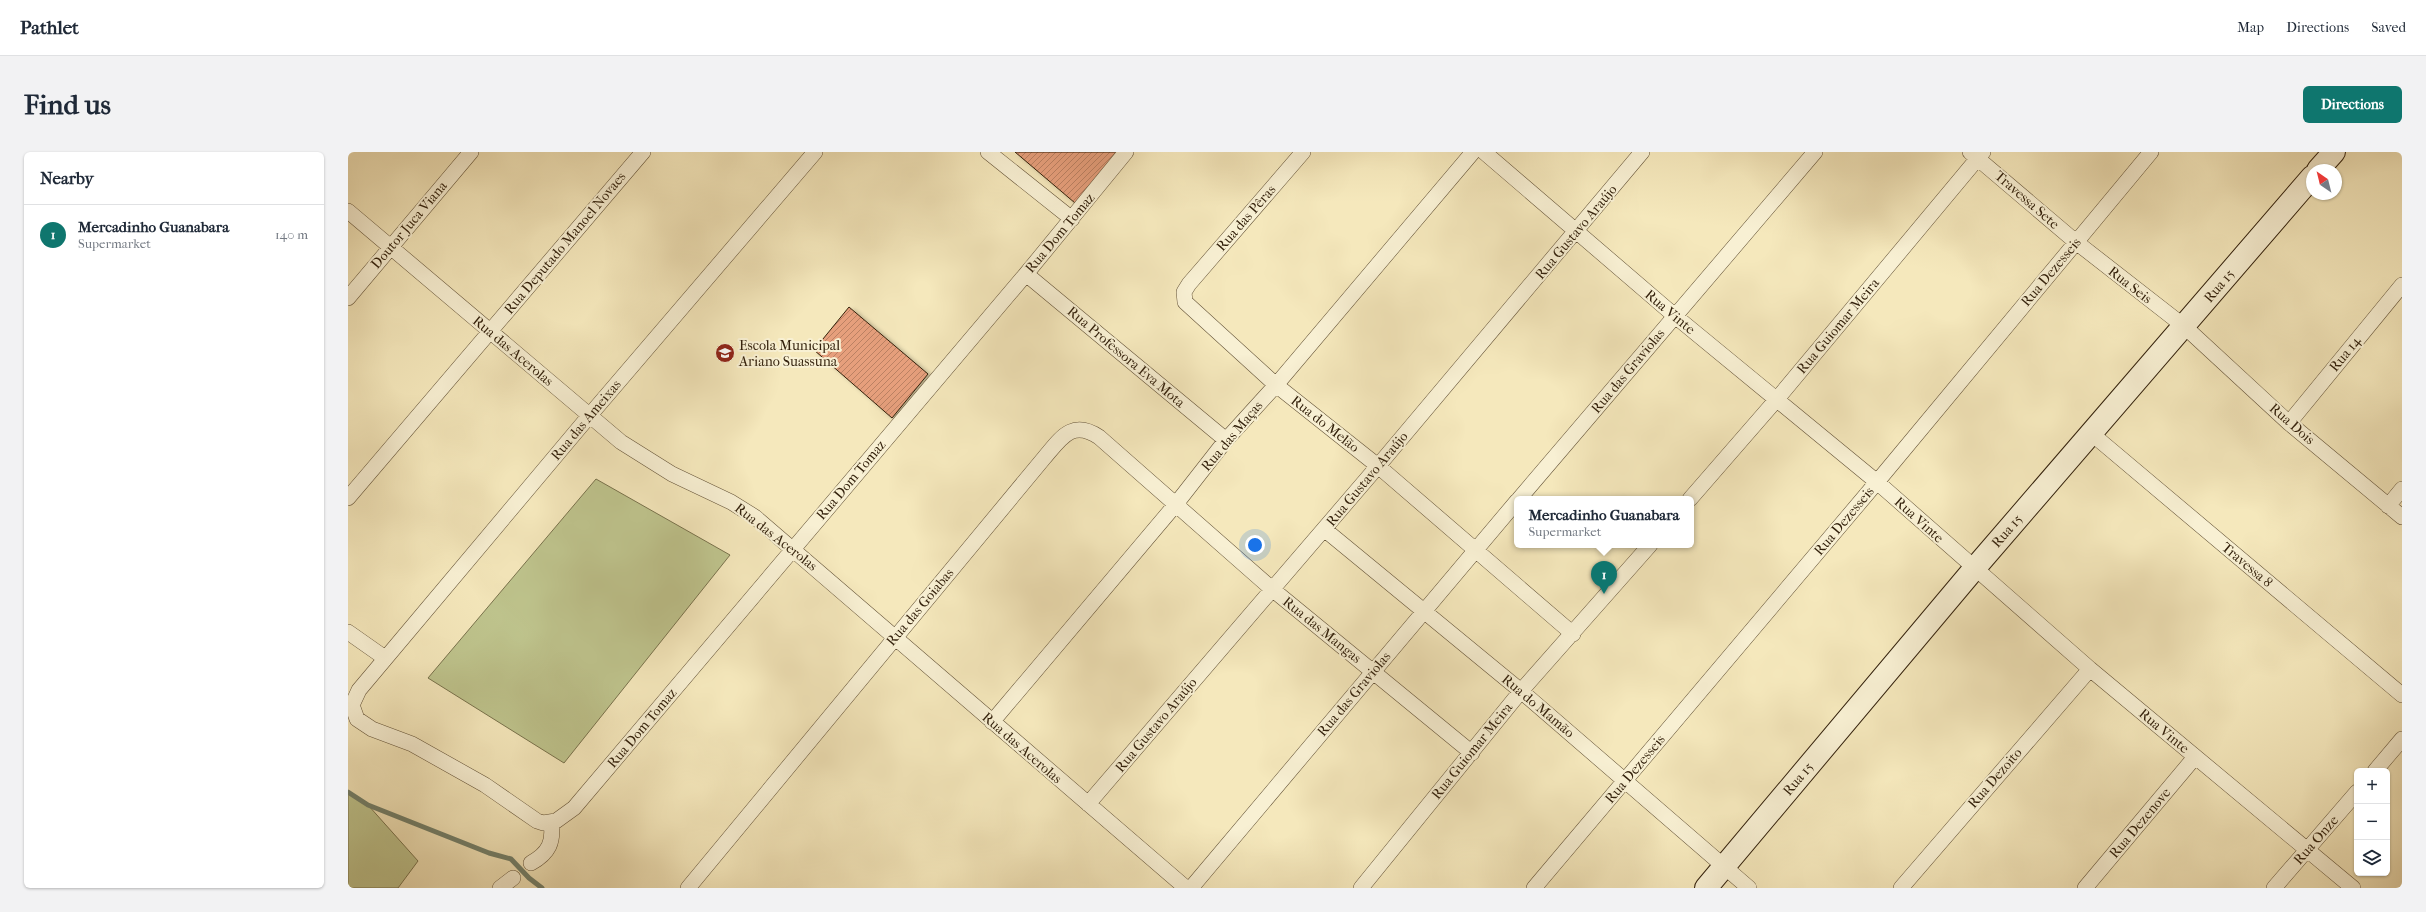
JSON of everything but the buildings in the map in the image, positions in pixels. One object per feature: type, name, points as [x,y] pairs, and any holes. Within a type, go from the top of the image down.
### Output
[{"type":"main road","points":[[2323,164],[2334,152]]},
{"type":"main road","name":"Rua 15","points":[[1706,888],[1974,569],[2185,327],[2306,184]]},
{"type":"street","name":"Doutor Juca Viana","points":[[348,298],[471,152]]},
{"type":"street","name":"Rua Deputado Manoel Novaes","points":[[348,498],[642,152]]},
{"type":"street","name":"Rua das Ameixas","points":[[551,822],[537,821],[485,785],[412,744],[372,729],[362,723],[355,716],[352,705],[359,690],[385,658],[815,152]]},
{"type":"street","points":[[988,152],[1072,219]]},
{"type":"street","name":"Rua Dom Tomaz","points":[[551,822],[556,821],[574,808],[1026,274],[1126,152]]},
{"type":"street","name":"Rua das Pêras","points":[[1189,284],[1303,152]]},
{"type":"street","name":"Rua das Maças","points":[[992,722],[1176,504],[1226,440],[1276,386],[1473,152]]},
{"type":"street","name":"Rua Vinte","points":[[1484,152],[1675,316],[1876,482],[2090,669],[2353,888]]},
{"type":"street","name":"Rua Gustavo Araújo","points":[[1088,804],[1378,466],[1642,152]]},
{"type":"street","name":"Rua das Graviolas","points":[[1522,496],[1815,152]]},
{"type":"street","name":"Rua Dezesseis","points":[[1534,888],[1876,482],[2151,152]]},
{"type":"street","name":"Travessa Sete","points":[[1977,154],[2076,242]]},
{"type":"street","name":"Rua Guiomar Meira","points":[[1693,496],[1777,399],[1977,154]]},
{"type":"street","name":"Rua das Acerolas","points":[[348,212],[621,442],[672,474],[731,502],[755,517],[793,548],[894,638],[1186,888]]},
{"type":"street","name":"Rua Seis","points":[[2076,242],[2185,327]]},
{"type":"street","name":"Rua Professora Eva Mota","points":[[1026,274],[1226,440]]},
{"type":"street","name":"Rua do Melão","points":[[1189,284],[1183,296],[1187,305],[1276,386],[1378,466],[1573,634]]},
{"type":"street","name":"Rua 14","points":[[2289,423],[2402,285]]},
{"type":"street","name":"Rua Dois","points":[[2185,327],[2289,423],[2402,517]]},
{"type":"street","name":"Rua das Goiabas","points":[[688,888],[1044,458],[1070,431],[1083,428],[1099,437],[1176,504]]},
{"type":"street","name":"Travessa 8","points":[[2092,434],[2402,695]]},
{"type":"street","points":[[2388,506],[2402,489]]},
{"type":"street","name":"Rua das Mangas","points":[[1176,504],[1272,589],[1472,753]]},
{"type":"street","name":"Rua das Graviolas","points":[[1191,888],[1514,505]]},
{"type":"street","name":"Rua do Mamão","points":[[1324,529],[1422,612],[1521,691],[1749,888]]},
{"type":"street","name":"Rua Guiomar Meira","points":[[1361,888],[1521,691],[1573,634],[1647,548]]},
{"type":"street","points":[[348,632],[385,658]]},
{"type":"street","name":"Rua Dezoito","points":[[1901,888],[2090,669]]},
{"type":"street","points":[[2377,768],[2402,739]]},
{"type":"street","name":"Rua Dezenove","points":[[2085,888],[2195,757]]},
{"type":"street","name":"Rua Onze","points":[[2274,888],[2354,795]]},
{"type":"street","points":[[531,863],[542,856],[551,845],[551,822]]},
{"type":"street","points":[[500,888],[513,878]]},
{"type":"green space","points":[[596,479],[730,555],[564,763],[428,678]]},
{"type":"green space","points":[[348,793],[368,805],[418,861],[398,888],[348,888]]},
{"type":"waterway","points":[[348,792],[368,805],[489,853],[511,859],[529,878],[542,888]]},
{"type":"place","name":"Escola Municipal Ariano Suassuna","points":[[725,353]]},
{"type":"place","name":"Mercadinho Guanabara","points":[[1604,594]]}]
